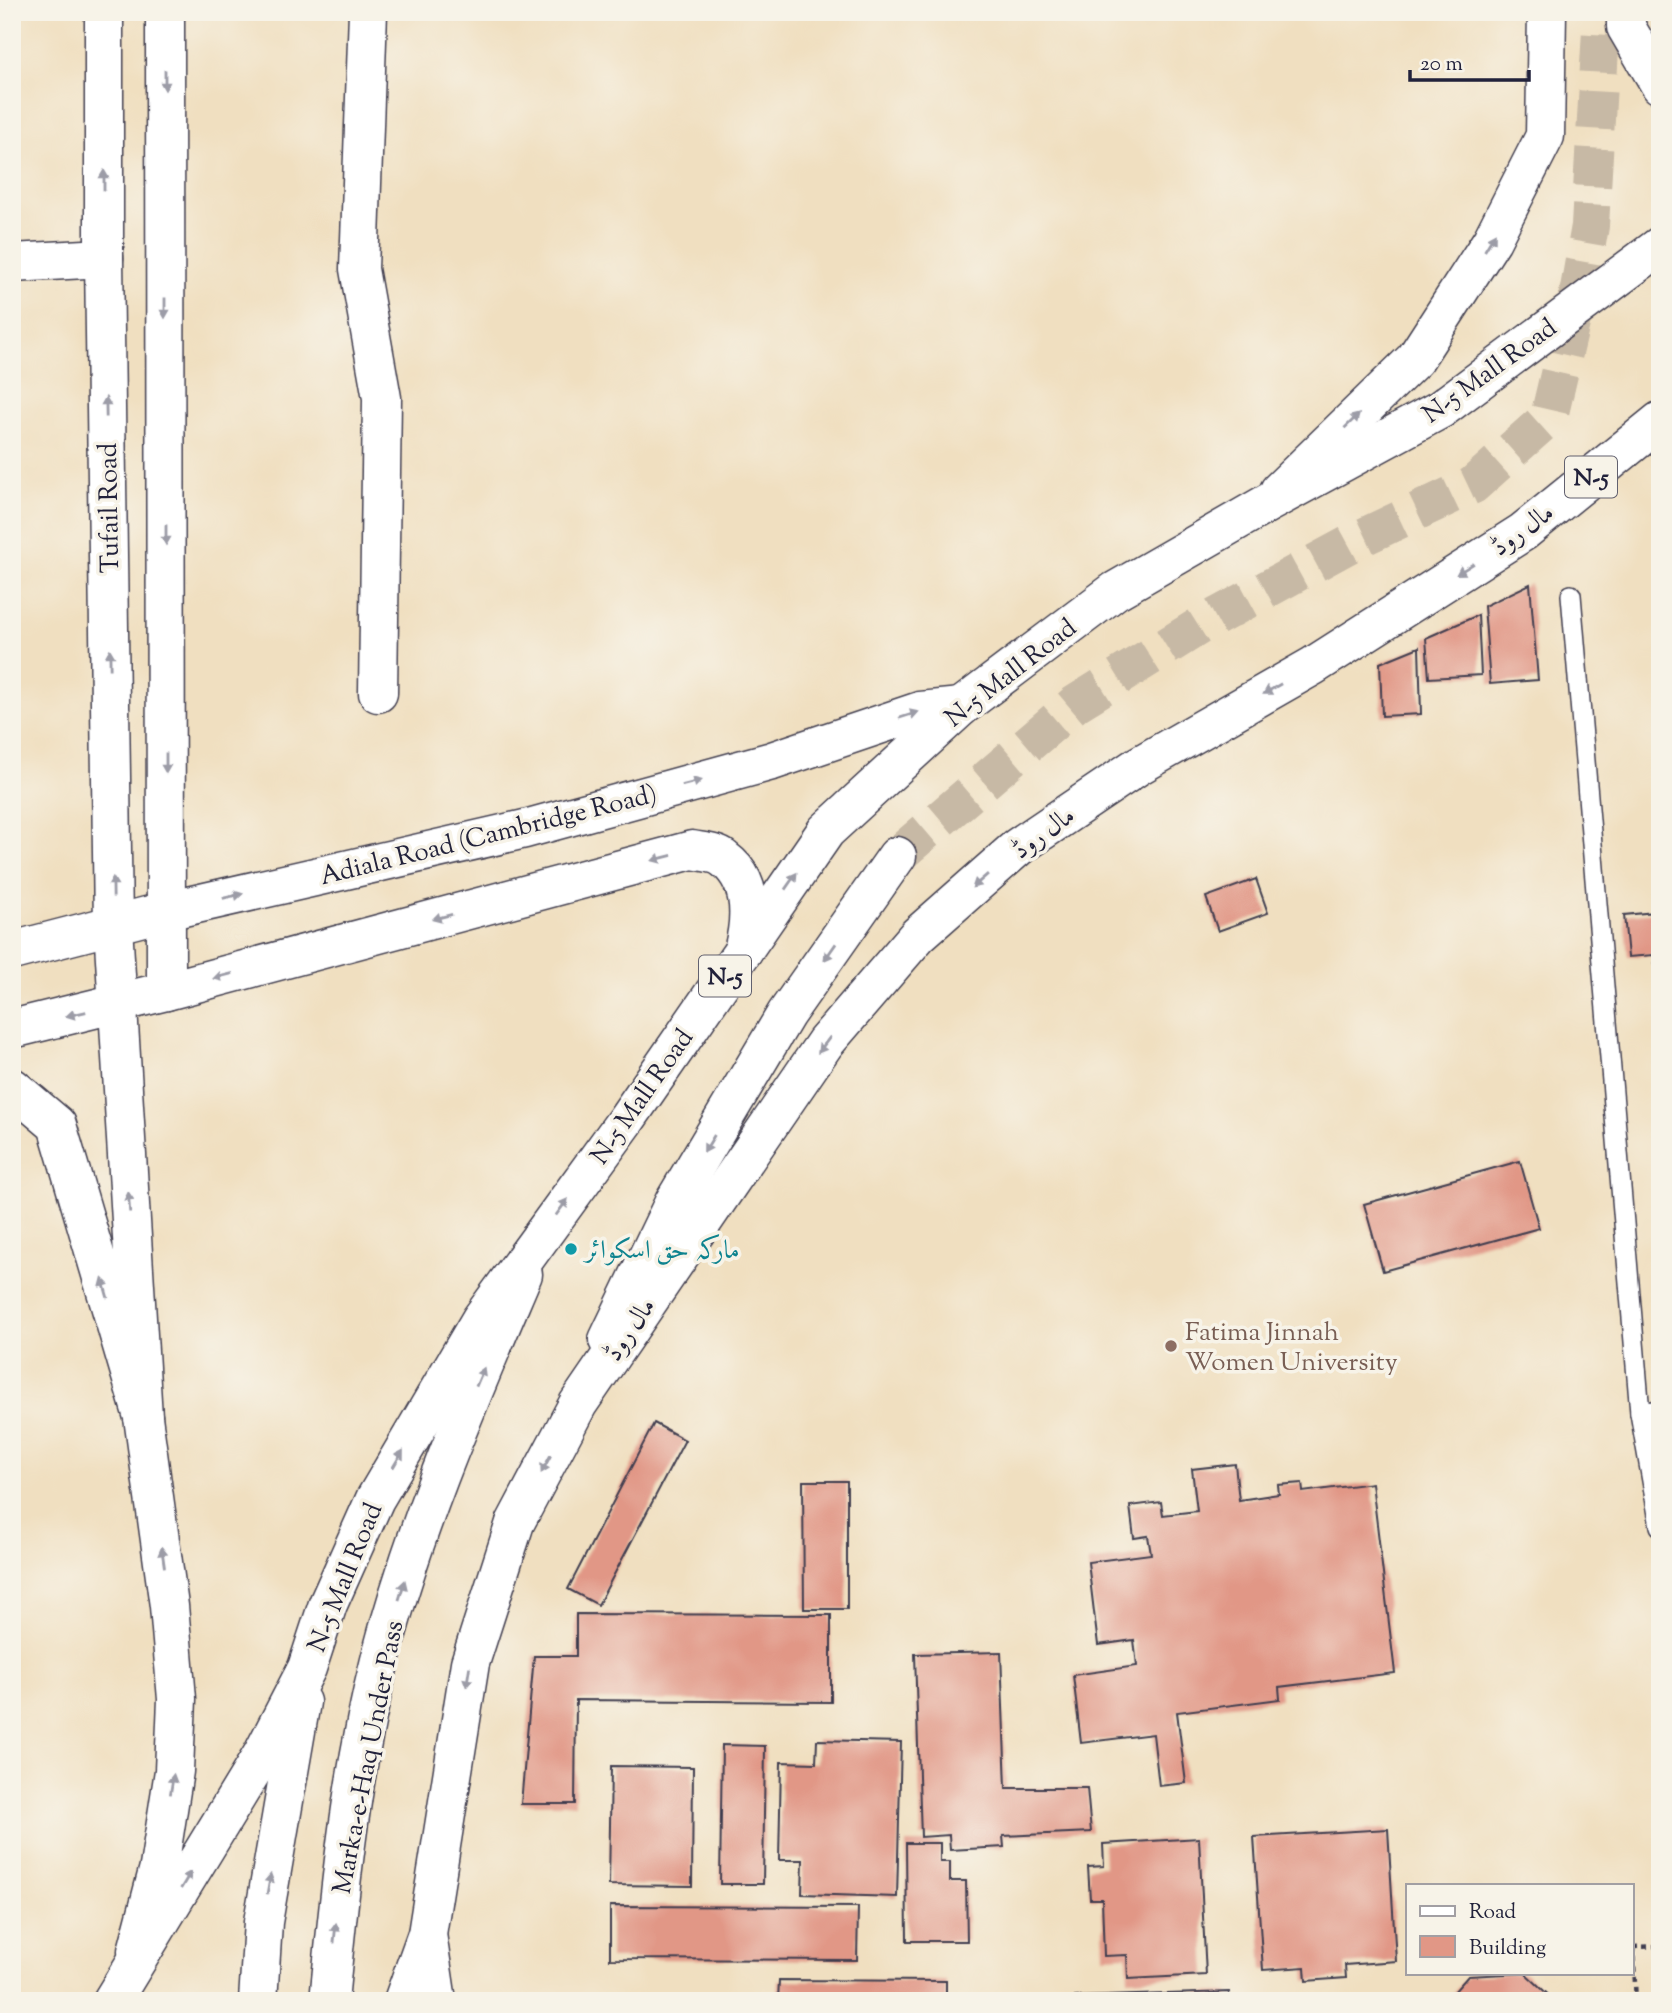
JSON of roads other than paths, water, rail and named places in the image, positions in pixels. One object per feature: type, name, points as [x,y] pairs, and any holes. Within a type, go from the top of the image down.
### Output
[{"type":"main road","name":"Tufail Road","points":[[104,12],[104,258],[113,926],[143,1417]]},
{"type":"main road","points":[[164,12],[166,991]]},
{"type":"main road","points":[[368,12],[359,269],[382,398],[378,693]]},
{"type":"main road","points":[[1268,503],[1415,359],[1492,240],[1545,136],[1547,12]]},
{"type":"main road","points":[[1626,12],[1626,27],[1660,85]]},
{"type":"main road","name":"N-5 Mall Road","points":[[122,1986],[262,1755],[307,1668],[328,1604],[374,1499],[481,1319],[826,831],[961,707],[1115,591],[1268,503],[1441,409],[1660,246]]},
{"type":"main road","points":[[12,263],[104,258]]},
{"type":"main road","name":"مال روڈ","points":[[578,1404],[825,1043],[918,935],[1018,848],[1138,766],[1313,666],[1523,532],[1660,421]]},
{"type":"main road","name":"Adiala Road (Cambridge Road)","points":[[12,951],[166,911],[525,829],[772,761],[920,712],[961,707]]},
{"type":"main road","points":[[12,1029],[117,1004],[692,849],[723,858],[743,882],[751,921],[743,951]]},
{"type":"main road","points":[[403,2001],[427,1934],[470,1663],[515,1523],[578,1404],[674,1202],[786,1014],[897,856]]},
{"type":"main road","points":[[12,1087],[57,1125],[143,1417],[169,1606],[177,1699],[174,1771],[159,1867],[122,1986]]},
{"type":"main road","name":"Marka-e-Haq Under Pass","points":[[329,2001],[344,1847],[381,1656],[438,1477],[536,1244]]},
{"type":"main road","points":[[258,2001],[263,1922],[307,1668]]},
{"type":"main road","points":[[385,2001],[427,1934]]},
{"type":"main road","points":[[427,1934],[429,2001]]},
{"type":"main road","points":[[427,1934],[437,2001]]},
{"type":"lane","points":[[1571,594],[1660,1526]]},
{"type":"tunnel","points":[[897,856],[1075,704],[1201,625],[1361,538],[1473,485],[1549,417],[1579,289],[1590,226],[1602,12]]},
{"type":"place","name":"مارکہ حق اسکوائر","points":[[571,1249]]},
{"type":"place","name":"Fatima Jinnah Women University","points":[[1171,1346]]}]
